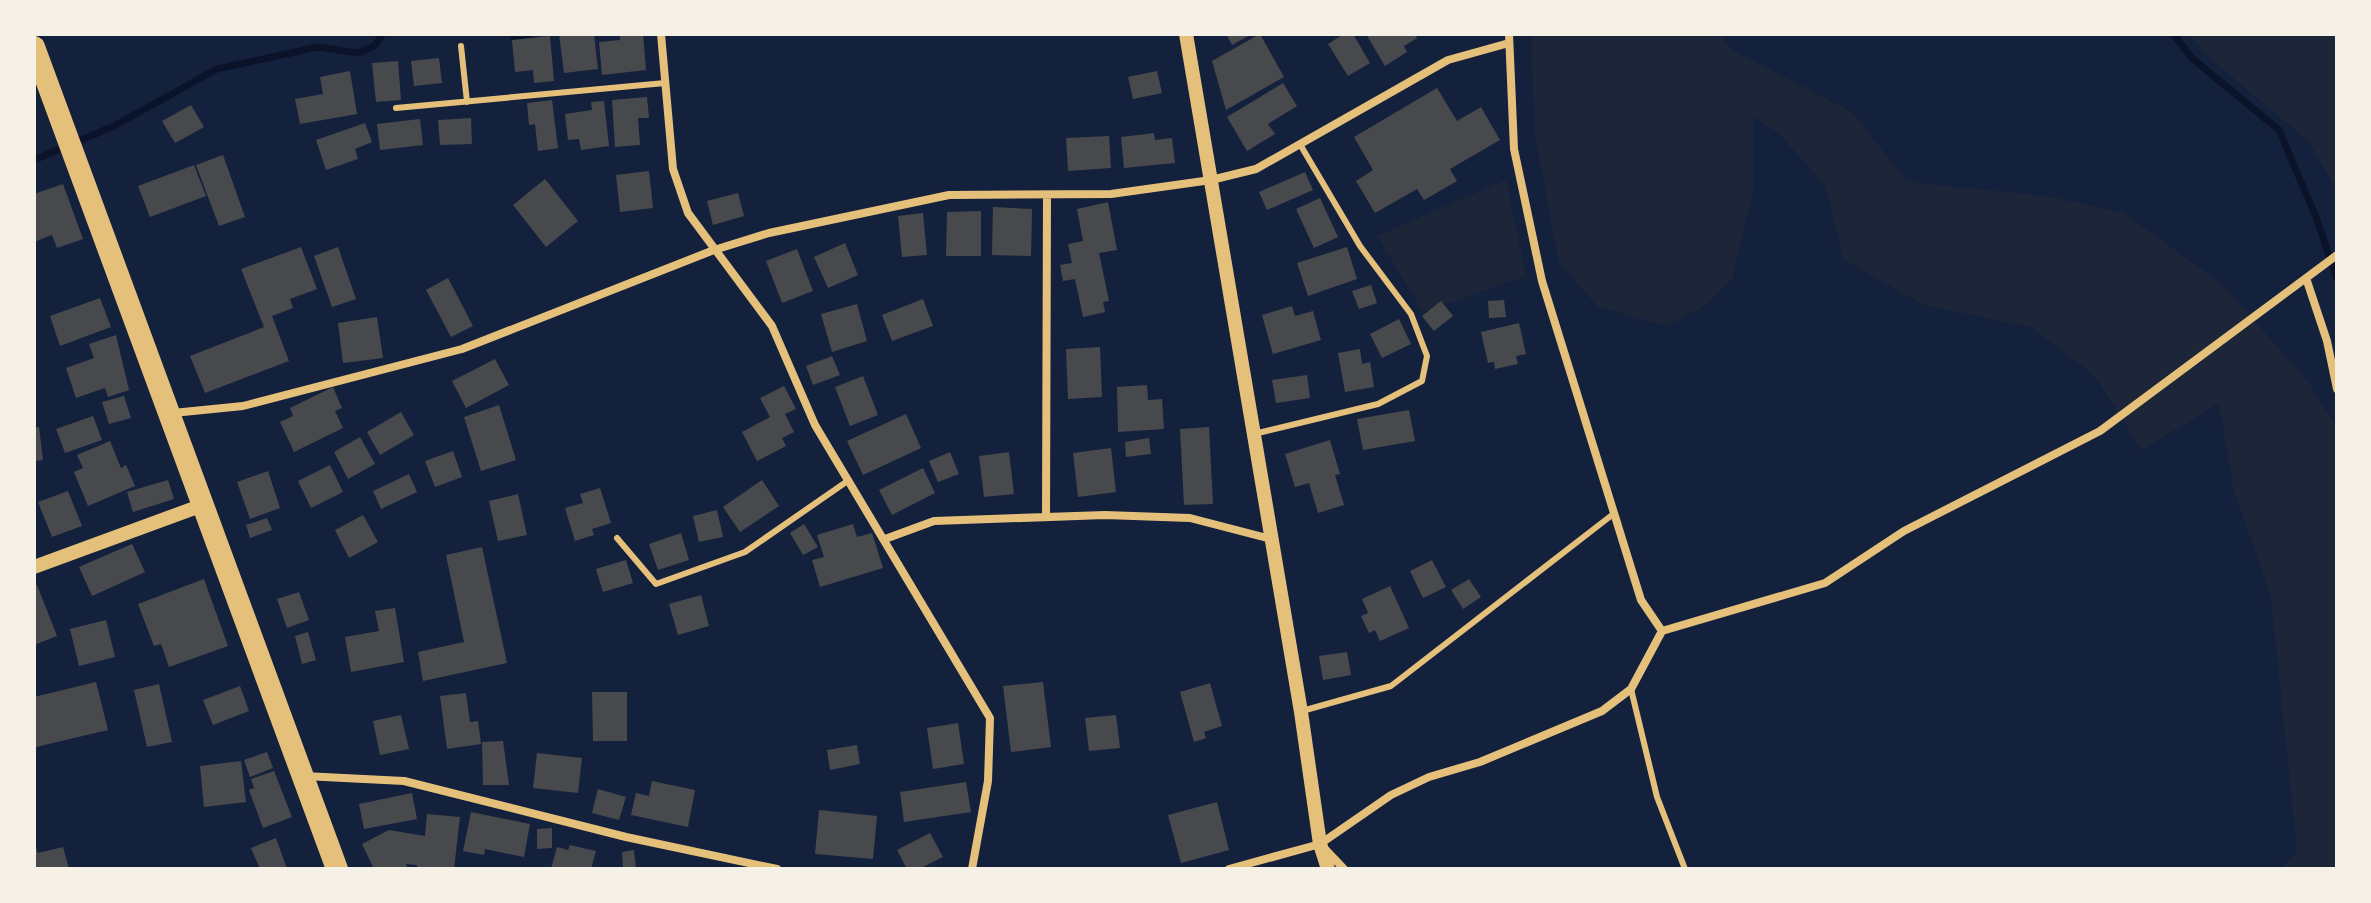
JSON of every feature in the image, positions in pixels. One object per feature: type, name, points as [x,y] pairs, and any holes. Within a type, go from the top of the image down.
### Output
[{"type":"highway","points":[[34,48],[337,869]]},
{"type":"street","points":[[661,34],[673,169],[688,213],[772,326],[815,425],[990,718],[988,781],[972,869]]},
{"type":"street","points":[[1186,34],[1301,712],[1320,844],[1328,869]]},
{"type":"street","points":[[169,413],[243,406],[462,349],[714,250],[769,233],[949,195],[1111,194],[1211,180],[1256,169],[1448,60],[1509,38],[1514,149],[1536,252],[1612,515],[1641,600],[1662,631]]},
{"type":"street","points":[[1046,517],[1047,195]]},
{"type":"street","points":[[1229,869],[1320,844],[1391,795],[1429,777],[1480,762],[1602,711],[1631,689],[1662,631],[1825,583],[1904,531],[2100,431],[2337,255]]},
{"type":"street","points":[[2306,278],[2327,341],[2337,389]]},
{"type":"street","points":[[34,567],[203,505]]},
{"type":"street","points":[[885,539],[934,521],[1046,517],[1190,518],[1271,539]]},
{"type":"street","points":[[302,776],[350,775],[404,781],[626,837],[777,869]]},
{"type":"street","points":[[1320,844],[1344,869]]},
{"type":"lane","points":[[461,46],[467,102]]},
{"type":"lane","points":[[396,108],[665,83]]},
{"type":"lane","points":[[1253,434],[1378,404],[1422,381],[1427,356],[1411,314],[1360,246],[1301,146]]},
{"type":"lane","points":[[617,538],[656,584],[745,552],[849,480]]},
{"type":"lane","points":[[1301,712],[1391,686],[1612,515]]},
{"type":"lane","points":[[1631,689],[1657,797],[1685,869]]},
{"type":"shaded area","points":[[1531,34],[1720,34],[1732,50],[1852,112],[1907,182],[2046,196],[2124,213],[2223,285],[2309,383],[2337,428],[2337,869],[2282,869],[2297,851],[2271,598],[2233,487],[2219,403],[2142,450],[2094,375],[2031,327],[1924,305],[1844,260],[1825,185],[1777,132],[1753,117],[1753,190],[1732,280],[1701,308],[1666,326],[1597,306],[1559,262],[1535,135]]},
{"type":"shaded area","points":[[2190,34],[2337,34],[2337,191],[2309,142],[2205,54]]},
{"type":"shaded area","points":[[1506,180],[1526,276],[1423,312],[1377,236]]},
{"type":"building","points":[[559,34],[594,34],[598,69],[564,73]]},
{"type":"building","points":[[620,34],[643,34],[646,70],[602,75],[599,42],[620,40]]},
{"type":"building","points":[[1226,34],[1252,34],[1232,45]]},
{"type":"building","points":[[1260,34],[1284,77],[1226,110],[1212,61]]},
{"type":"building","points":[[1344,34],[1353,34],[1370,63],[1348,76],[1328,44]]},
{"type":"building","points":[[1366,34],[1415,34],[1417,38],[1404,46],[1407,52],[1385,66]]},
{"type":"building","points":[[550,36],[554,81],[534,83],[533,70],[515,72],[512,40]]},
{"type":"building","points":[[439,58],[442,83],[414,86],[411,61]]},
{"type":"building","points":[[398,61],[401,100],[376,102],[372,63]]},
{"type":"building","points":[[350,71],[357,114],[300,124],[295,99],[323,94],[320,77]]},
{"type":"building","points":[[1157,71],[1162,93],[1133,99],[1128,77]]},
{"type":"building","points":[[1283,83],[1297,106],[1268,124],[1275,134],[1247,151],[1227,117]]},
{"type":"building","points":[[1437,88],[1457,121],[1481,107],[1500,140],[1450,169],[1457,181],[1424,200],[1417,189],[1375,213],[1356,181],[1373,170],[1354,137]]},
{"type":"building","points":[[647,97],[649,118],[638,118],[640,145],[615,147],[612,100]]},
{"type":"building","points":[[552,100],[558,148],[538,151],[535,124],[529,125],[527,103]]},
{"type":"building","points":[[604,101],[609,146],[581,150],[579,139],[568,140],[565,114],[592,110],[591,102]]},
{"type":"building","points":[[191,105],[204,127],[175,143],[162,121]]},
{"type":"building","points":[[471,118],[472,144],[440,145],[438,120]]},
{"type":"building","points":[[420,119],[423,145],[380,150],[377,124]]},
{"type":"building","points":[[365,123],[372,142],[355,149],[358,159],[326,170],[316,140]]},
{"type":"building","points":[[1154,133],[1155,140],[1172,138],[1175,163],[1124,168],[1121,137]]},
{"type":"building","points":[[1109,136],[1111,168],[1068,171],[1066,138]]},
{"type":"building","points":[[223,155],[245,217],[219,226],[196,165]]},
{"type":"building","points":[[194,165],[206,196],[150,217],[138,186]]},
{"type":"building","points":[[649,171],[653,208],[620,212],[616,175]]},
{"type":"building","points":[[1305,172],[1313,190],[1267,210],[1259,192]]},
{"type":"building","points":[[545,179],[578,221],[546,247],[513,205]]},
{"type":"building","points":[[63,184],[83,239],[57,248],[52,235],[34,242],[34,194]]},
{"type":"building","points":[[738,193],[744,216],[713,225],[707,201]]},
{"type":"building","points":[[1320,198],[1338,237],[1314,248],[1296,209]]},
{"type":"building","points":[[1108,202],[1117,250],[1099,253],[1109,301],[1103,302],[1105,312],[1083,317],[1075,279],[1063,281],[1060,265],[1072,263],[1068,244],[1083,241],[1077,209]]},
{"type":"building","points":[[993,207],[1032,209],[1031,256],[992,255]]},
{"type":"building","points":[[981,211],[981,256],[946,256],[947,212]]},
{"type":"building","points":[[923,213],[927,255],[902,257],[898,216]]},
{"type":"building","points":[[845,243],[858,275],[828,288],[814,257]]},
{"type":"building","points":[[301,247],[317,289],[290,299],[293,308],[272,316],[289,361],[205,393],[190,356],[264,327],[241,269]]},
{"type":"building","points":[[338,247],[356,299],[332,307],[314,256]]},
{"type":"building","points":[[1347,247],[1357,279],[1308,296],[1297,263]]},
{"type":"building","points":[[797,249],[813,291],[782,303],[766,261]]},
{"type":"building","points":[[448,278],[473,326],[451,337],[426,290]]},
{"type":"building","points":[[1371,285],[1377,303],[1359,309],[1352,291]]},
{"type":"building","points":[[100,298],[111,327],[60,346],[50,316]]},
{"type":"building","points":[[923,299],[933,326],[892,341],[882,315]]},
{"type":"building","points":[[1504,300],[1506,317],[1489,318],[1488,301]]},
{"type":"building","points":[[1441,301],[1453,316],[1434,331],[1422,316]]},
{"type":"building","points":[[857,304],[867,341],[832,352],[821,314]]},
{"type":"building","points":[[1292,306],[1295,316],[1313,311],[1321,340],[1273,354],[1262,315]]},
{"type":"building","points":[[377,317],[383,358],[343,363],[338,323]]},
{"type":"building","points":[[1399,319],[1411,344],[1382,358],[1370,334]]},
{"type":"building","points":[[1519,323],[1526,354],[1516,356],[1518,364],[1495,369],[1494,362],[1488,363],[1481,332]]},
{"type":"building","points":[[116,335],[129,390],[108,397],[105,388],[76,398],[66,368],[94,358],[89,344]]},
{"type":"building","points":[[1100,347],[1102,397],[1068,399],[1066,349]]},
{"type":"building","points":[[1360,349],[1362,364],[1370,362],[1374,387],[1345,392],[1338,353]]},
{"type":"building","points":[[832,356],[840,375],[813,385],[806,366]]},
{"type":"building","points":[[495,359],[509,385],[466,408],[452,381]]},
{"type":"building","points":[[1307,375],[1310,398],[1276,403],[1272,380]]},
{"type":"building","points":[[863,376],[878,415],[850,426],[835,387]]},
{"type":"building","points":[[1147,385],[1148,400],[1162,399],[1164,429],[1118,432],[1117,387]]},
{"type":"building","points":[[784,386],[796,409],[785,414],[794,432],[782,438],[786,446],[757,461],[742,432],[770,417],[760,398]]},
{"type":"building","points":[[333,387],[342,408],[335,411],[343,428],[294,452],[280,422],[293,416],[290,408]]},
{"type":"building","points":[[124,396],[131,418],[109,424],[102,402]]},
{"type":"building","points":[[499,405],[516,460],[481,471],[464,417]]},
{"type":"building","points":[[1409,410],[1415,441],[1363,450],[1357,419]]},
{"type":"building","points":[[401,412],[414,435],[380,455],[367,432]]},
{"type":"building","points":[[906,414],[921,448],[863,475],[847,441]]},
{"type":"building","points":[[93,416],[102,440],[65,453],[56,429]]},
{"type":"building","points":[[39,427],[43,460],[34,461],[34,428]]},
{"type":"building","points":[[1209,427],[1213,504],[1184,505],[1180,429]]},
{"type":"building","points":[[360,437],[375,464],[348,479],[334,452]]},
{"type":"building","points":[[1149,438],[1151,454],[1126,457],[1125,442]]},
{"type":"building","points":[[1330,440],[1340,474],[1335,475],[1344,505],[1318,513],[1309,483],[1295,487],[1285,454]]},
{"type":"building","points":[[110,441],[121,468],[126,465],[135,486],[88,506],[74,472],[83,468],[77,455]]},
{"type":"building","points":[[1111,448],[1116,492],[1078,497],[1073,453]]},
{"type":"building","points":[[453,451],[462,477],[435,487],[425,461]]},
{"type":"building","points":[[950,452],[959,474],[938,482],[929,461]]},
{"type":"building","points":[[1009,452],[1014,494],[984,497],[979,456]]},
{"type":"building","points":[[330,465],[343,492],[311,508],[298,481]]},
{"type":"building","points":[[923,468],[935,493],[892,515],[879,490]]},
{"type":"building","points":[[268,471],[280,508],[250,519],[237,482]]},
{"type":"building","points":[[409,474],[417,492],[381,509],[373,491]]},
{"type":"building","points":[[168,480],[174,499],[133,512],[127,492]]},
{"type":"building","points":[[762,480],[779,506],[740,532],[723,507]]},
{"type":"building","points":[[600,488],[611,523],[592,529],[594,535],[575,541],[565,508],[583,503],[580,494]]},
{"type":"building","points":[[68,491],[82,526],[52,537],[38,502]]},
{"type":"building","points":[[518,494],[527,535],[498,541],[489,501]]},
{"type":"building","points":[[717,510],[723,537],[699,542],[693,516]]},
{"type":"building","points":[[363,515],[378,542],[349,558],[335,530]]},
{"type":"building","points":[[267,518],[272,530],[250,538],[246,525]]},
{"type":"building","points":[[804,524],[818,547],[803,555],[790,533]]},
{"type":"building","points":[[853,524],[857,537],[872,533],[883,568],[820,587],[812,560],[824,557],[817,535]]},
{"type":"building","points":[[681,533],[689,560],[658,570],[649,544]]},
{"type":"building","points":[[132,544],[145,572],[92,596],[79,567]]},
{"type":"building","points":[[482,547],[507,663],[423,681],[418,652],[464,642],[446,555]]},
{"type":"building","points":[[626,560],[633,583],[603,592],[596,569]]},
{"type":"building","points":[[1432,560],[1446,587],[1423,598],[1410,571]]},
{"type":"building","points":[[204,579],[228,646],[169,667],[161,644],[154,646],[138,604]]},
{"type":"building","points":[[1469,579],[1481,597],[1463,609],[1451,590]]},
{"type":"building","points":[[37,585],[57,636],[34,645],[34,586]]},
{"type":"building","points":[[1390,586],[1409,628],[1380,641],[1375,630],[1369,633],[1361,616],[1368,613],[1362,599]]},
{"type":"building","points":[[299,592],[309,620],[287,628],[277,599]]},
{"type":"building","points":[[701,595],[709,626],[678,635],[669,604]]},
{"type":"building","points":[[395,608],[404,662],[351,672],[345,637],[379,631],[375,611]]},
{"type":"building","points":[[106,620],[115,657],[79,666],[70,629]]},
{"type":"building","points":[[308,632],[316,660],[302,664],[295,636]]},
{"type":"building","points":[[1347,652],[1351,675],[1323,680],[1319,656]]},
{"type":"building","points":[[96,682],[108,730],[36,747],[34,697]]},
{"type":"building","points":[[1043,682],[1051,747],[1011,752],[1003,686]]},
{"type":"building","points":[[1210,683],[1222,726],[1204,732],[1206,738],[1194,742],[1180,692]]},
{"type":"building","points":[[159,684],[172,742],[147,747],[134,690]]},
{"type":"building","points":[[240,686],[249,711],[213,725],[203,700]]},
{"type":"building","points":[[592,692],[627,692],[627,741],[593,741]]},
{"type":"building","points":[[466,693],[470,722],[478,721],[481,744],[447,749],[440,696]]},
{"type":"building","points":[[401,715],[409,749],[380,755],[373,721]]},
{"type":"building","points":[[1116,715],[1120,748],[1089,751],[1085,718]]},
{"type":"building","points":[[958,723],[964,764],[933,769],[927,728]]},
{"type":"building","points":[[503,741],[509,785],[483,785],[482,742]]},
{"type":"building","points":[[857,745],[860,764],[830,770],[827,750]]},
{"type":"building","points":[[267,752],[273,768],[250,777],[244,760]]},
{"type":"building","points":[[537,753],[582,758],[578,793],[533,788]]},
{"type":"building","points":[[241,761],[246,802],[204,807],[200,766]]},
{"type":"building","points":[[274,771],[292,817],[263,828],[249,790],[254,788],[251,779]]},
{"type":"building","points":[[652,781],[695,790],[688,827],[631,815],[636,793],[649,796]]},
{"type":"building","points":[[966,782],[971,812],[904,822],[900,792]]},
{"type":"building","points":[[598,789],[626,797],[619,820],[592,813]]},
{"type":"building","points":[[412,793],[417,819],[364,829],[359,804]]},
{"type":"building","points":[[1217,802],[1229,850],[1181,863],[1168,815]]},
{"type":"building","points":[[819,810],[877,816],[873,859],[815,854]]},
{"type":"building","points":[[471,812],[530,824],[524,857],[485,849],[484,855],[463,851]]},
{"type":"building","points":[[427,814],[460,817],[454,869],[417,869],[417,865],[406,864],[408,869],[374,869],[362,844],[389,830],[425,836]]},
{"type":"building","points":[[552,828],[552,848],[537,849],[537,829]]},
{"type":"building","points":[[930,833],[943,857],[919,869],[907,869],[897,850]]},
{"type":"building","points":[[276,838],[287,869],[260,869],[251,848]]},
{"type":"building","points":[[34,842],[38,853],[63,847],[69,869],[34,869]]},
{"type":"building","points":[[570,845],[596,851],[591,869],[551,869],[557,847],[568,850]]},
{"type":"building","points":[[634,850],[636,869],[623,869],[622,852]]},
{"type":"waterway","points":[[34,160],[114,126],[217,69],[318,47],[358,53],[374,46],[383,34]]},
{"type":"waterway","points":[[513,34],[514,37],[530,34]]},
{"type":"waterway","points":[[2173,34],[2193,59],[2279,130],[2316,217],[2337,279]]}]
